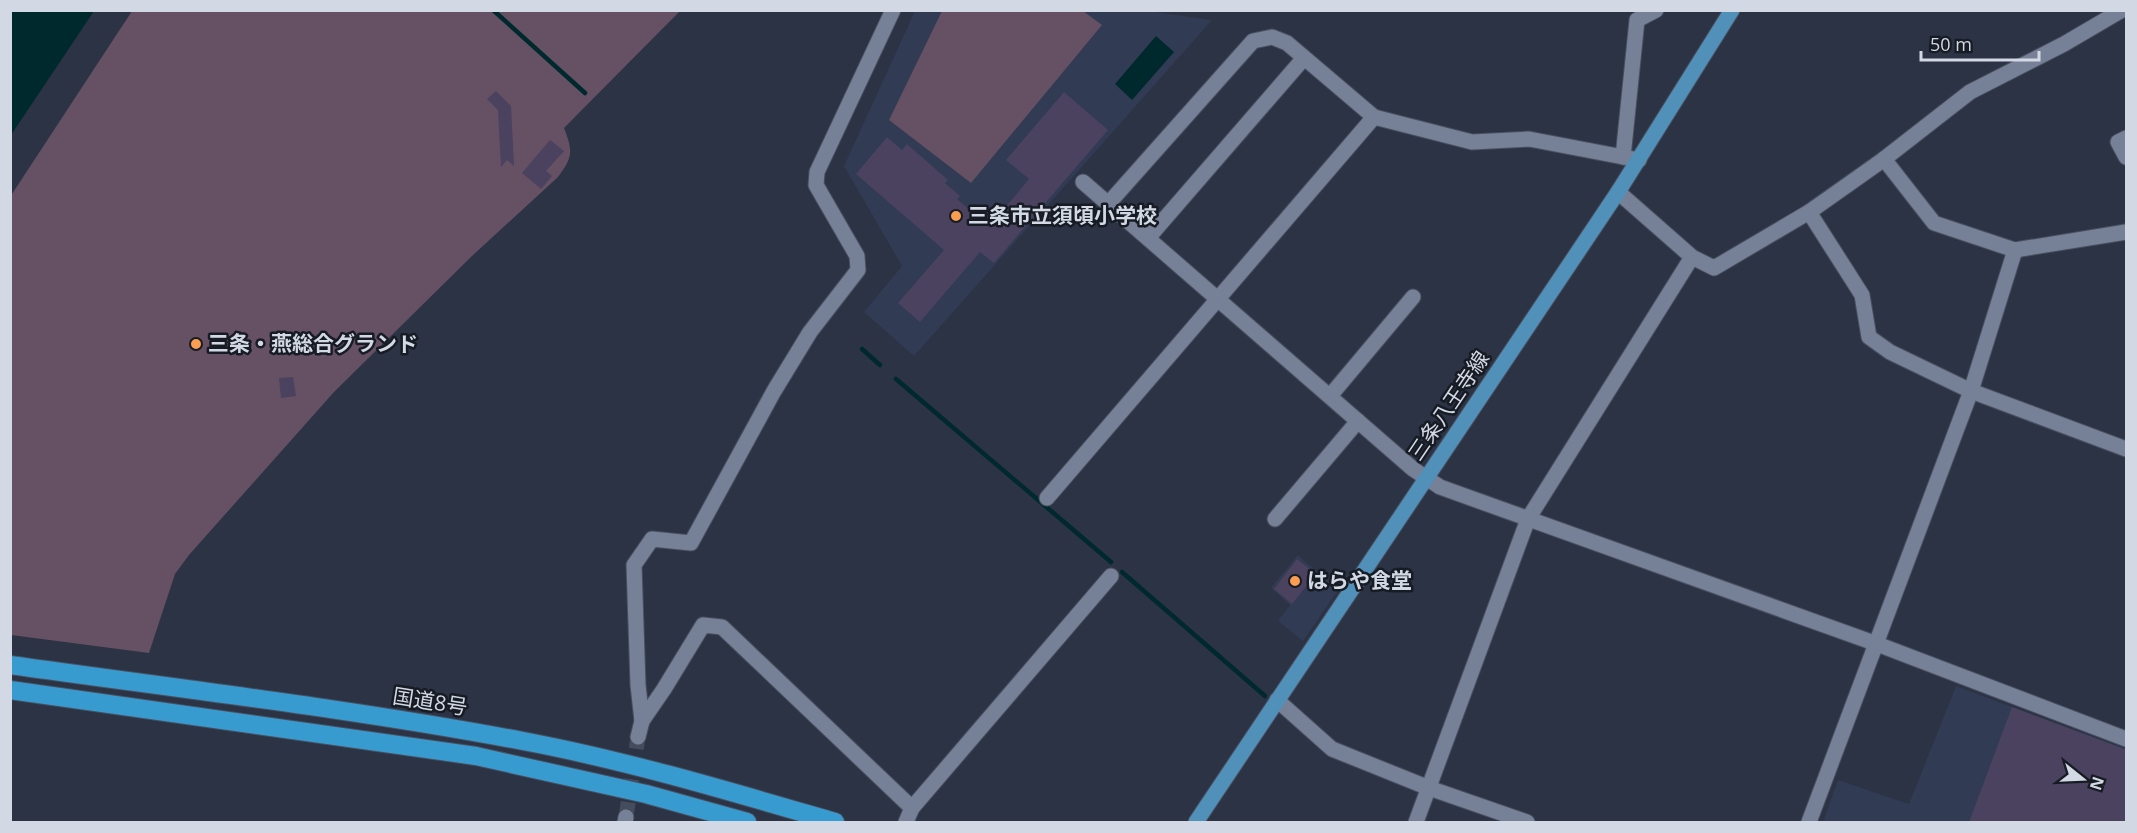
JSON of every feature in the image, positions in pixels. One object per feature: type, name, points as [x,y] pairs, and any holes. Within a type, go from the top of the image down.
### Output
[{"type":"highway","name":"国道8号","points":[[10,665],[432,724],[653,770],[835,822]]},
{"type":"highway","points":[[10,690],[476,756],[646,794],[747,822]]},
{"type":"main road","name":"三条八王寺線","points":[[1196,822],[1618,192],[1732,10]]},
{"type":"street","points":[[638,737],[642,721],[638,685],[634,565],[652,539],[691,543],[774,391],[810,332],[858,270],[857,256],[816,185],[816,172],[893,10]]},
{"type":"street","points":[[1623,157],[1637,20],[1656,10]]},
{"type":"street","points":[[1618,192],[1692,257],[1714,268],[1809,212],[1884,159],[1970,92],[2064,44],[2121,10]]},
{"type":"street","points":[[1108,204],[1252,41],[1272,37],[1287,43],[1374,117],[1472,142],[1529,138],[1639,160]]},
{"type":"street","points":[[1148,238],[1304,58]]},
{"type":"street","points":[[1047,498],[1374,117]]},
{"type":"street","points":[[2127,138],[2118,142],[2127,157]]},
{"type":"street","points":[[1884,159],[1934,224],[2015,250],[2127,232]]},
{"type":"street","points":[[1083,182],[1358,421],[1440,487],[1876,644],[2127,739]]},
{"type":"street","points":[[1809,212],[1862,295],[1869,337],[1890,352],[1971,391],[2127,449]]},
{"type":"street","points":[[1809,822],[1971,391],[2015,250]]},
{"type":"street","points":[[1416,822],[1528,519],[1692,257]]},
{"type":"street","points":[[1330,396],[1413,297]]},
{"type":"street","points":[[1275,519],[1358,421]]},
{"type":"street","points":[[642,721],[703,625],[722,627],[909,815],[1111,576]]},
{"type":"street","points":[[1276,700],[1332,748],[1428,788],[1527,822]]},
{"type":"shaded area","name":"三条市立須頃小学校","points":[[1141,10],[1212,20],[914,356],[864,312],[902,266],[844,166],[915,11]]},
{"type":"shaded area","points":[[10,11],[94,11],[11,135]]},
{"type":"shaded area","name":"三条・燕総合グランド","points":[[132,11],[680,11],[564,128],[570,154],[567,164],[558,177],[472,256],[334,392],[189,555],[175,574],[149,653],[11,635],[10,197]]},
{"type":"shaded area","points":[[942,11],[1083,11],[1102,25],[971,183],[889,120]]},
{"type":"shaded area","points":[[1156,36],[1174,52],[1132,100],[1115,84]]},
{"type":"shaded area","points":[[1298,555],[1338,590],[1303,641],[1278,621],[1290,605],[1271,588]]},
{"type":"shaded area","points":[[1956,686],[2126,749],[2126,822],[1823,822],[1838,780],[1909,804]]},
{"type":"building","points":[[496,91],[511,106],[514,166],[507,160],[501,167],[498,110],[487,99]]},
{"type":"building","points":[[1064,92],[1108,130],[994,263],[980,252],[920,322],[898,303],[944,250],[856,174],[887,137],[902,150],[907,144],[948,180],[945,183],[960,196],[957,199],[989,227],[1029,179],[1006,160]]},
{"type":"building","points":[[550,140],[564,151],[546,171],[552,176],[541,189],[522,173]]},
{"type":"building","points":[[293,377],[296,396],[281,398],[279,378]]},
{"type":"building","name":"はらや食堂","points":[[1297,559],[1316,574],[1292,604],[1274,589]]},
{"type":"building","points":[[2012,707],[2127,750],[2127,822],[1969,822]]},
{"type":"waterway","points":[[493,10],[585,93]]},
{"type":"waterway","points":[[862,349],[880,365]]},
{"type":"waterway","points":[[896,379],[1111,562]]},
{"type":"waterway","points":[[1122,572],[1265,696]]},
{"type":"tunnel","points":[[626,817],[638,737]]},
{"type":"place","name":"三条市立須頃小学校","points":[[956,216]]},
{"type":"place","name":"三条・燕総合グランド","points":[[196,344]]},
{"type":"place","name":"はらや食堂","points":[[1295,581]]}]
